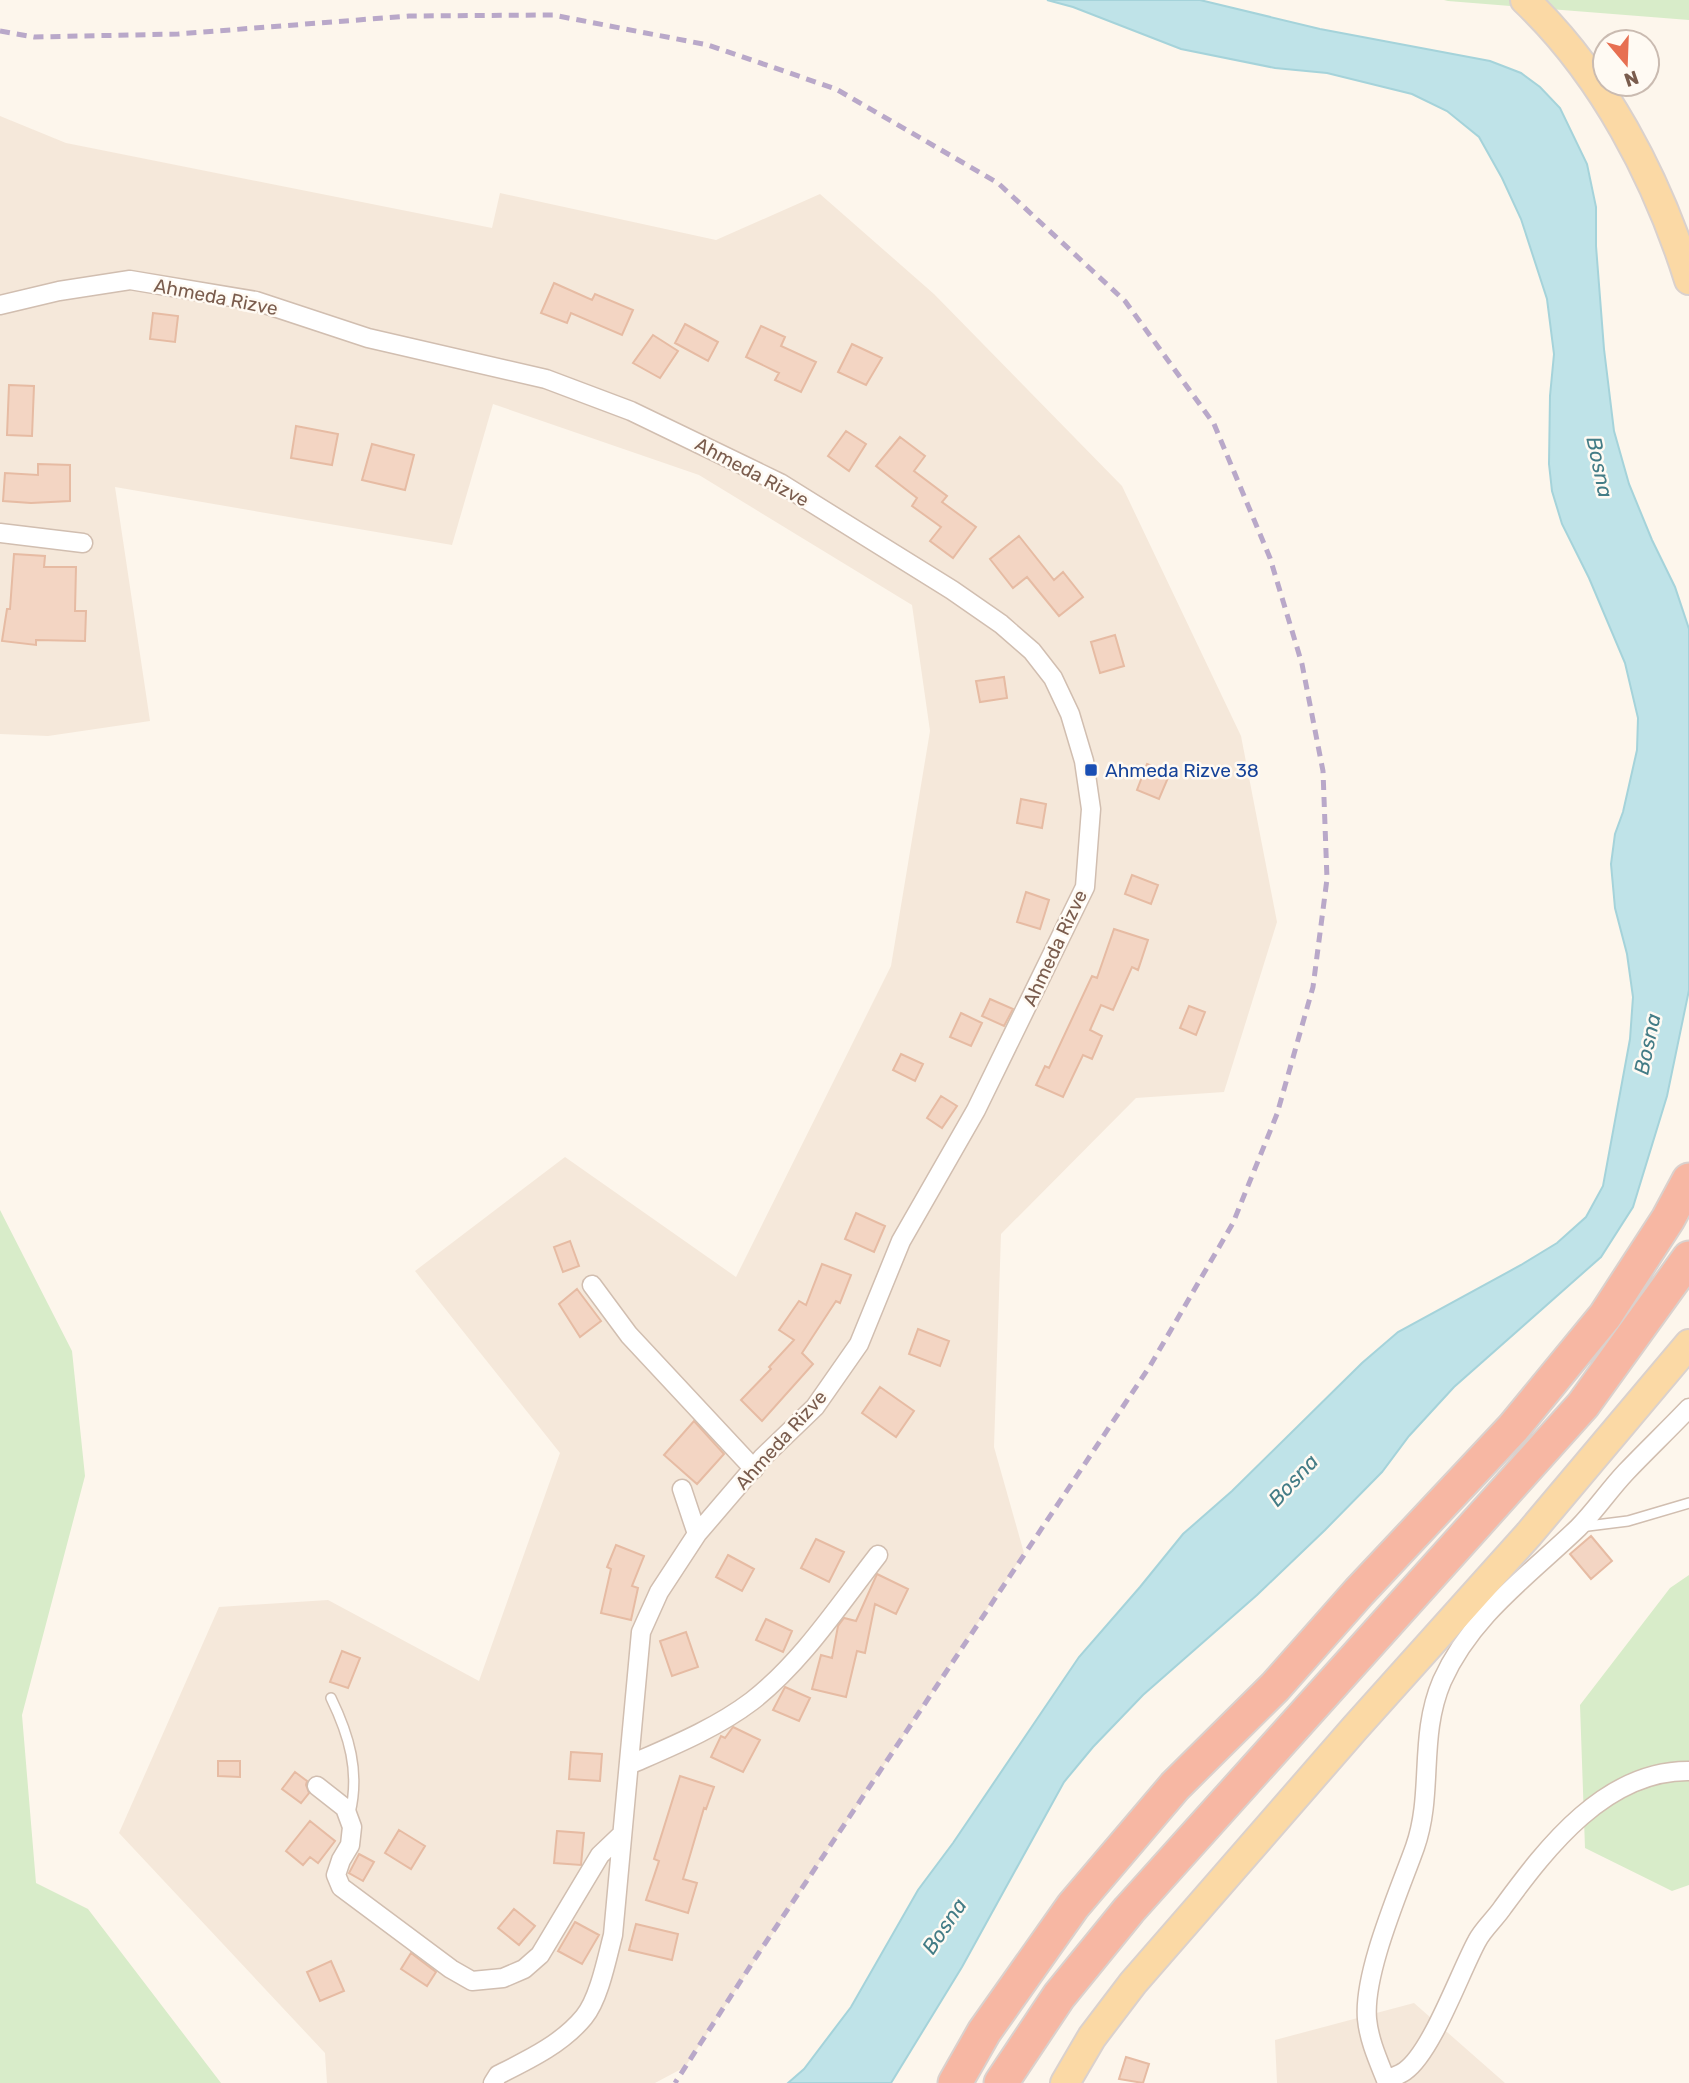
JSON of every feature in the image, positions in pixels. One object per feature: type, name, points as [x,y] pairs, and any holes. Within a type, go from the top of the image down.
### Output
[{"type":"highway","points":[[955,2083],[984,2032],[1073,1906],[1166,1796],[1275,1686],[1513,1428],[1605,1316],[1668,1219],[1689,1180]]},
{"type":"highway","points":[[1001,2083],[1059,1996],[1129,1910],[1583,1405],[1689,1258]]},
{"type":"main road","points":[[1525,0],[1542,16],[1597,85],[1655,191],[1689,280]]},
{"type":"main road","points":[[1065,2083],[1092,2037],[1133,1983],[1528,1534],[1689,1344]]},
{"type":"street","name":"Ahmeda Rizve","points":[[0,305],[59,291],[130,280],[256,301],[368,338],[546,379],[631,411],[780,483],[1001,624],[1032,651],[1053,678],[1070,714],[1084,761],[1091,809],[1085,887],[976,1110],[901,1241],[859,1344],[815,1407],[762,1458],[697,1534],[659,1592],[641,1632],[613,1935],[603,1977],[586,2016],[558,2040],[498,2075],[493,2083]]},
{"type":"street","points":[[0,533],[83,542]]},
{"type":"street","points":[[592,1285],[629,1335],[754,1469]]},
{"type":"street","points":[[1689,1408],[1625,1473],[1579,1527],[1507,1591],[1459,1650],[1443,1681],[1427,1732],[1423,1812],[1416,1842],[1384,1933],[1366,1999],[1371,2040],[1385,2081],[1405,2071],[1422,2052],[1478,1938],[1548,1850],[1578,1819],[1612,1793],[1647,1778],[1689,1771]]},
{"type":"street","points":[[682,1489],[697,1534]]},
{"type":"street","points":[[1528,1534],[1552,1551]]},
{"type":"street","points":[[629,1765],[715,1725],[752,1701],[806,1647],[878,1555]]},
{"type":"street","points":[[317,1786],[345,1808],[352,1827],[350,1845],[336,1875],[341,1887],[451,1969],[472,1981],[503,1978],[524,1969],[540,1955],[600,1855],[621,1835]]},
{"type":"lane","points":[[1579,1527],[1628,1521],[1689,1503]]},
{"type":"lane","points":[[331,1698],[350,1742],[354,1794],[349,1818]]},
{"type":"shaded area","points":[[0,116],[66,143],[492,228],[500,193],[716,240],[820,194],[934,294],[1122,486],[1241,736],[1277,922],[1224,1092],[1136,1098],[1001,1234],[994,1447],[1024,1553],[685,2067],[655,2083],[327,2083],[325,2053],[119,1833],[219,1607],[328,1600],[479,1681],[560,1453],[415,1271],[565,1157],[736,1277],[891,966],[930,731],[912,605],[699,475],[493,404],[452,545],[115,487],[150,721],[48,736],[0,734]]},
{"type":"shaded area","points":[[1414,2003],[1505,2083],[1277,2083],[1275,2040]]},
{"type":"green space","points":[[1444,0],[1689,0],[1689,20],[1448,1]]},
{"type":"green space","points":[[0,1210],[72,1351],[85,1476],[22,1715],[36,1883],[88,1909],[221,2083],[0,2083]]},
{"type":"green space","points":[[1689,1575],[1689,1885],[1672,1891],[1585,1848],[1580,1705],[1670,1588]]},
{"type":"water","name":"Bosna","points":[[1047,0],[1200,0],[1320,29],[1490,61],[1521,73],[1540,87],[1560,108],[1587,164],[1596,207],[1596,246],[1604,349],[1614,431],[1629,484],[1675,587],[1689,629],[1689,990],[1667,1096],[1633,1207],[1601,1257],[1454,1387],[1409,1436],[1382,1472],[1325,1530],[1257,1595],[1143,1695],[1093,1747],[1064,1782],[962,1967],[891,2083],[788,2083],[804,2069],[851,2007],[918,1890],[1079,1657],[1183,1534],[1232,1491],[1362,1363],[1398,1332],[1557,1243],[1586,1217],[1603,1186],[1630,1039],[1633,997],[1627,954],[1615,908],[1611,864],[1615,834],[1623,812],[1637,750],[1638,718],[1625,663],[1589,578],[1562,524],[1552,491],[1549,464],[1554,354],[1547,299],[1521,219],[1479,137],[1447,111],[1412,94],[1327,73],[1275,68],[1181,49],[1073,7]]},
{"type":"building","points":[[554,283],[592,300],[595,294],[633,310],[622,335],[571,313],[567,323],[541,313]]},
{"type":"building","points":[[153,313],[178,316],[175,342],[150,339]]},
{"type":"building","points":[[685,324],[718,342],[708,361],[675,343]]},
{"type":"building","points":[[761,326],[785,337],[781,346],[816,362],[801,392],[775,380],[779,373],[746,357]]},
{"type":"building","points":[[653,335],[678,351],[660,378],[633,363]]},
{"type":"building","points":[[852,344],[882,358],[866,385],[838,372]]},
{"type":"building","points":[[9,385],[34,386],[32,436],[7,435]]},
{"type":"building","points":[[296,426],[338,434],[332,465],[291,458]]},
{"type":"building","points":[[846,431],[866,444],[849,471],[828,456]]},
{"type":"building","points":[[900,437],[925,456],[914,471],[947,496],[942,502],[976,527],[953,558],[930,541],[941,527],[912,506],[917,498],[876,466]]},
{"type":"building","points":[[372,444],[414,455],[405,490],[362,480]]},
{"type":"building","points":[[38,464],[70,465],[70,501],[3,501],[5,473],[38,475]]},
{"type":"building","points":[[1019,536],[1054,580],[1063,572],[1083,597],[1059,616],[1027,577],[1013,588],[990,559]]},
{"type":"building","points":[[14,554],[45,556],[44,567],[76,567],[75,611],[86,611],[85,641],[36,640],[36,645],[2,641],[7,609],[10,609]]},
{"type":"building","points":[[1115,635],[1124,666],[1100,673],[1091,642]]},
{"type":"building","points":[[1004,677],[1007,698],[980,702],[976,681]]},
{"type":"building","points":[[1147,764],[1170,773],[1159,799],[1137,790]]},
{"type":"building","points":[[1021,799],[1046,804],[1042,828],[1017,823]]},
{"type":"building","points":[[1132,875],[1158,885],[1151,904],[1125,894]]},
{"type":"building","points":[[1026,892],[1049,900],[1040,929],[1017,922]]},
{"type":"building","points":[[1114,929],[1148,940],[1138,970],[1132,967],[1113,1010],[1101,1005],[1090,1030],[1102,1036],[1092,1059],[1083,1055],[1063,1097],[1036,1085],[1045,1066],[1049,1068],[1092,976],[1097,978]]},
{"type":"building","points":[[990,999],[1013,1009],[1004,1026],[982,1016]]},
{"type":"building","points":[[1189,1006],[1205,1012],[1196,1035],[1180,1028]]},
{"type":"building","points":[[961,1013],[982,1023],[971,1046],[950,1037]]},
{"type":"building","points":[[901,1054],[923,1064],[915,1081],[893,1070]]},
{"type":"building","points":[[941,1096],[957,1106],[942,1128],[927,1118]]},
{"type":"building","points":[[856,1213],[885,1226],[874,1252],[845,1239]]},
{"type":"building","points":[[570,1241],[579,1266],[563,1272],[554,1247]]},
{"type":"building","points":[[822,1264],[851,1275],[840,1303],[836,1301],[802,1353],[813,1364],[762,1421],[741,1400],[794,1340],[779,1330],[799,1301],[806,1305]]},
{"type":"building","points":[[577,1289],[601,1321],[580,1337],[559,1304]]},
{"type":"building","points":[[918,1329],[949,1341],[940,1366],[909,1354]]},
{"type":"building","points":[[880,1387],[914,1411],[896,1437],[862,1413]]},
{"type":"building","points":[[694,1421],[724,1454],[697,1484],[664,1455]]},
{"type":"building","points":[[1591,1536],[1612,1561],[1591,1579],[1570,1554]]},
{"type":"building","points":[[816,1539],[844,1552],[829,1582],[801,1568]]},
{"type":"building","points":[[616,1545],[644,1556],[632,1586],[638,1588],[631,1620],[601,1613],[611,1569],[607,1567]]},
{"type":"building","points":[[728,1555],[754,1569],[742,1591],[716,1577]]},
{"type":"building","points":[[877,1574],[908,1589],[896,1614],[875,1604],[865,1653],[857,1651],[846,1697],[812,1689],[821,1655],[832,1658],[838,1626],[844,1618],[856,1621]]},
{"type":"building","points":[[766,1619],[792,1631],[783,1652],[756,1640]]},
{"type":"building","points":[[686,1632],[698,1667],[672,1676],[660,1641]]},
{"type":"building","points":[[342,1651],[360,1658],[348,1688],[330,1682]]},
{"type":"building","points":[[785,1687],[810,1698],[799,1721],[773,1710]]},
{"type":"building","points":[[733,1727],[760,1740],[743,1772],[711,1757],[721,1736],[725,1738]]},
{"type":"building","points":[[571,1752],[602,1754],[600,1781],[569,1779]]},
{"type":"building","points":[[218,1761],[240,1761],[240,1777],[218,1776]]},
{"type":"building","points":[[295,1772],[307,1781],[309,1793],[301,1803],[282,1789]]},
{"type":"building","points":[[680,1776],[714,1787],[706,1809],[704,1808],[683,1879],[697,1883],[688,1913],[646,1900],[659,1861],[654,1859]]},
{"type":"building","points":[[310,1821],[335,1841],[318,1863],[310,1857],[303,1865],[286,1851]]},
{"type":"building","points":[[399,1830],[425,1846],[411,1869],[385,1853]]},
{"type":"building","points":[[557,1831],[584,1833],[581,1865],[554,1863]]},
{"type":"building","points":[[359,1854],[374,1862],[363,1881],[349,1873]]},
{"type":"building","points":[[514,1909],[535,1926],[519,1945],[498,1928]]},
{"type":"building","points":[[575,1922],[599,1935],[582,1964],[558,1951]]},
{"type":"building","points":[[636,1924],[678,1934],[672,1960],[629,1950]]},
{"type":"building","points":[[411,1953],[436,1972],[427,1986],[401,1969]]},
{"type":"building","points":[[331,1961],[344,1991],[320,2001],[307,1972]]},
{"type":"building","points":[[1126,2057],[1149,2064],[1143,2083],[1119,2079]]},
{"type":"railway","points":[[0,31],[34,37],[178,34],[409,16],[553,15],[708,45],[836,89],[998,183],[1125,301],[1214,424],[1270,558],[1302,664],[1323,771],[1327,879],[1313,987],[1277,1114],[1233,1223],[1150,1366],[675,2083]]},
{"type":"place","name":"Ahmeda Rizve 38","points":[[1091,770]]}]
